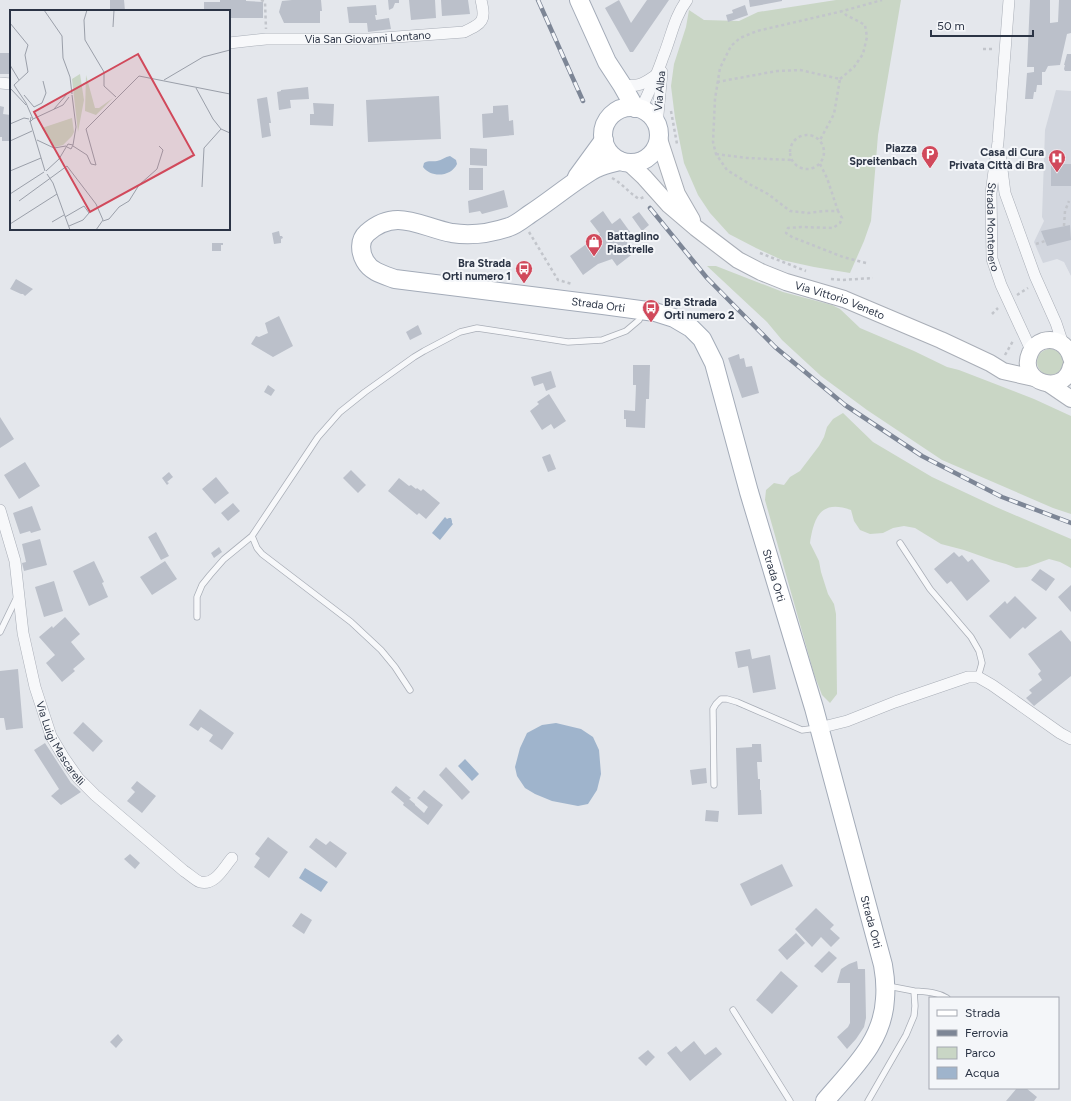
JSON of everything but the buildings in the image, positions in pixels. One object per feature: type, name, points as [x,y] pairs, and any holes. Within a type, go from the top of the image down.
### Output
[{"type":"main road","points":[[579,0],[606,62],[613,91],[614,108],[612,115]]},
{"type":"main road","points":[[606,62],[638,108],[651,115],[658,132],[657,147],[646,160],[638,163],[625,162],[613,156],[607,149],[603,131],[606,122],[619,110],[638,108]]},
{"type":"main road","name":"Via Vittorio Veneto","points":[[658,132],[677,194],[696,228]]},
{"type":"main road","name":"Strada Orti","points":[[571,184],[604,140]]},
{"type":"main road","name":"Via Vittorio Veneto","points":[[625,162],[644,177],[669,205],[738,260],[761,272],[786,282],[844,299],[995,364],[1003,371],[1034,378]]},
{"type":"main road","name":"Strada Orti","points":[[625,162],[608,164],[596,168],[511,227],[484,234],[452,233],[410,221],[388,220],[374,226],[364,235],[360,246],[362,256],[374,271],[395,279],[655,312],[674,318],[691,328],[702,339],[714,363],[749,492],[819,728],[880,949],[883,965],[886,1000],[877,1033],[866,1052],[825,1101]]},
{"type":"main road","points":[[995,364],[1013,363],[1030,353],[1036,345],[1042,341],[1056,341],[1063,344],[1068,349],[1071,366],[1067,376],[1056,383],[1049,384]]},
{"type":"main road","points":[[1030,353],[1028,368],[1034,378],[1049,384],[1071,399]]},
{"type":"street","name":"Via San Giovanni Lontano","points":[[230,43],[266,39],[369,39],[464,32],[473,28],[482,21],[484,12],[481,0]]},
{"type":"street","name":"Via Alba","points":[[638,108],[664,57],[676,18],[681,7],[687,0]]},
{"type":"street","points":[[998,142],[1009,0]]},
{"type":"street","name":"Via Alba","points":[[658,132],[660,90],[664,57]]},
{"type":"street","name":"Via Alba","points":[[622,85],[634,86],[641,84],[656,74]]},
{"type":"street","points":[[0,83],[10,84]]},
{"type":"street","name":"Strada Montenero","points":[[998,142],[991,193],[992,259],[1001,285],[1021,327],[1030,353]]},
{"type":"street","name":"Strada Montenero","points":[[998,142],[1005,193],[1034,276],[1056,323],[1063,344]]},
{"type":"street","name":"Via Luigi Mascarelli","points":[[0,510],[15,561],[23,633],[35,686],[51,736],[64,758],[78,778],[95,795],[184,871],[200,882],[214,880],[232,858]]},
{"type":"street","points":[[819,728],[847,721],[895,702],[968,677],[978,677],[1071,739]]},
{"type":"lane","points":[[197,618],[197,597],[202,585],[224,559],[252,536],[318,437],[340,412],[365,392],[424,350],[460,332],[477,328],[568,342],[602,340],[626,331],[639,320],[643,311]]},
{"type":"lane","points":[[252,536],[257,548],[262,554],[352,622],[395,667],[410,690]]},
{"type":"lane","points":[[900,544],[930,589],[971,637],[979,651],[982,662],[978,677]]},
{"type":"lane","points":[[0,632],[19,594]]},
{"type":"lane","points":[[714,785],[713,709],[721,699],[737,702],[802,730],[819,728]]},
{"type":"lane","points":[[886,986],[914,991],[931,992],[941,994],[946,997]]},
{"type":"lane","points":[[868,1101],[906,1035],[914,1016],[914,991]]},
{"type":"lane","points":[[733,1010],[790,1101]]},
{"type":"path","points":[[261,0],[265,2],[266,39]]},
{"type":"path","points":[[838,211],[824,210],[808,213],[790,211],[768,194],[751,186],[728,170],[716,154],[713,142],[717,82],[722,63],[731,46],[740,38],[757,31],[843,11],[882,0]]},
{"type":"path","points":[[820,140],[834,114],[840,79],[854,67],[863,54],[867,37],[865,25],[846,16],[843,11]]},
{"type":"path","points":[[717,82],[777,71],[800,70],[840,79]]},
{"type":"path","points":[[671,111],[678,148]]},
{"type":"path","points":[[804,134],[816,137],[820,140],[824,151],[820,164],[811,169],[800,168],[795,165],[789,155],[789,149],[794,139],[804,134]]},
{"type":"path","points":[[716,154],[746,158],[791,160]]},
{"type":"path","points":[[820,164],[827,178],[838,211],[842,218],[840,224],[833,228],[788,228],[786,233],[792,237],[843,257],[866,263]]},
{"type":"path","points":[[609,176],[620,182],[632,195],[639,198],[648,195]]},
{"type":"path","points":[[1064,226],[1065,211],[1069,200]]},
{"type":"path","points":[[527,228],[542,252]]},
{"type":"path","points":[[758,253],[812,274]]},
{"type":"path","points":[[826,278],[842,280],[873,278]]},
{"type":"path","points":[[995,364],[1021,327]]},
{"type":"shaded area","name":"Casa di Cura Privata Città di Bra","points":[[1056,90],[1071,91],[1071,276],[1064,262],[1057,259],[1043,263],[1034,242],[1044,221],[1042,217],[1045,130]]},
{"type":"green space","points":[[836,0],[901,0],[878,135],[871,221],[850,273],[782,260],[729,234],[710,213],[698,195],[684,163],[675,118],[671,86],[674,64],[686,27],[689,10],[704,20],[739,21],[758,12]]},
{"type":"green space","points":[[707,266],[716,266],[783,292],[832,305],[840,309],[860,328],[947,367],[959,370],[1034,399],[1071,416],[1071,514],[1053,508],[942,460],[867,410],[821,376],[782,340],[767,322]]},
{"type":"green space","points":[[1050,349],[1059,353],[1063,362],[1059,371],[1050,375],[1041,371],[1037,362],[1041,353]]},
{"type":"green space","points":[[843,413],[873,442],[932,477],[996,507],[1071,539],[1071,568],[1060,562],[1049,559],[1027,567],[1016,568],[964,550],[941,544],[915,528],[904,526],[893,528],[883,533],[870,534],[860,530],[854,521],[851,510],[841,507],[826,509],[817,518],[810,543],[819,561],[828,594],[834,604],[836,614],[837,694],[830,703],[822,695],[814,674],[765,500],[766,490],[774,483],[784,485],[790,477],[800,471],[819,446],[827,427],[833,419]]},
{"type":"water","points":[[450,156],[456,160],[457,164],[450,172],[446,174],[431,173],[423,167],[424,163],[426,162],[437,161]]},
{"type":"water","points":[[445,517],[447,519],[451,518],[453,524],[440,540],[432,533]]},
{"type":"water","points":[[556,723],[581,729],[593,737],[599,750],[601,774],[597,790],[588,804],[578,806],[552,801],[525,788],[517,776],[515,767],[520,748],[527,733],[542,725]]},
{"type":"water","points":[[465,759],[479,774],[472,781],[458,766]]},
{"type":"water","points":[[305,868],[328,882],[321,892],[299,878]]},
{"type":"railway","points":[[538,0],[583,101]]},
{"type":"railway","points":[[650,208],[707,278],[775,347],[845,405],[922,456],[1002,497],[1071,523]]},
{"type":"place","name":"Piazza Spreitenbach","points":[[930,169]]},
{"type":"place","name":"Casa di Cura Privata Città di Bra","points":[[1057,173]]},
{"type":"place","name":"Battaglino Piastrelle","points":[[594,257]]},
{"type":"place","name":"Bra Strada Orti numero 1","points":[[524,284]]},
{"type":"place","name":"Bra Strada Orti numero 2","points":[[651,323]]}]
